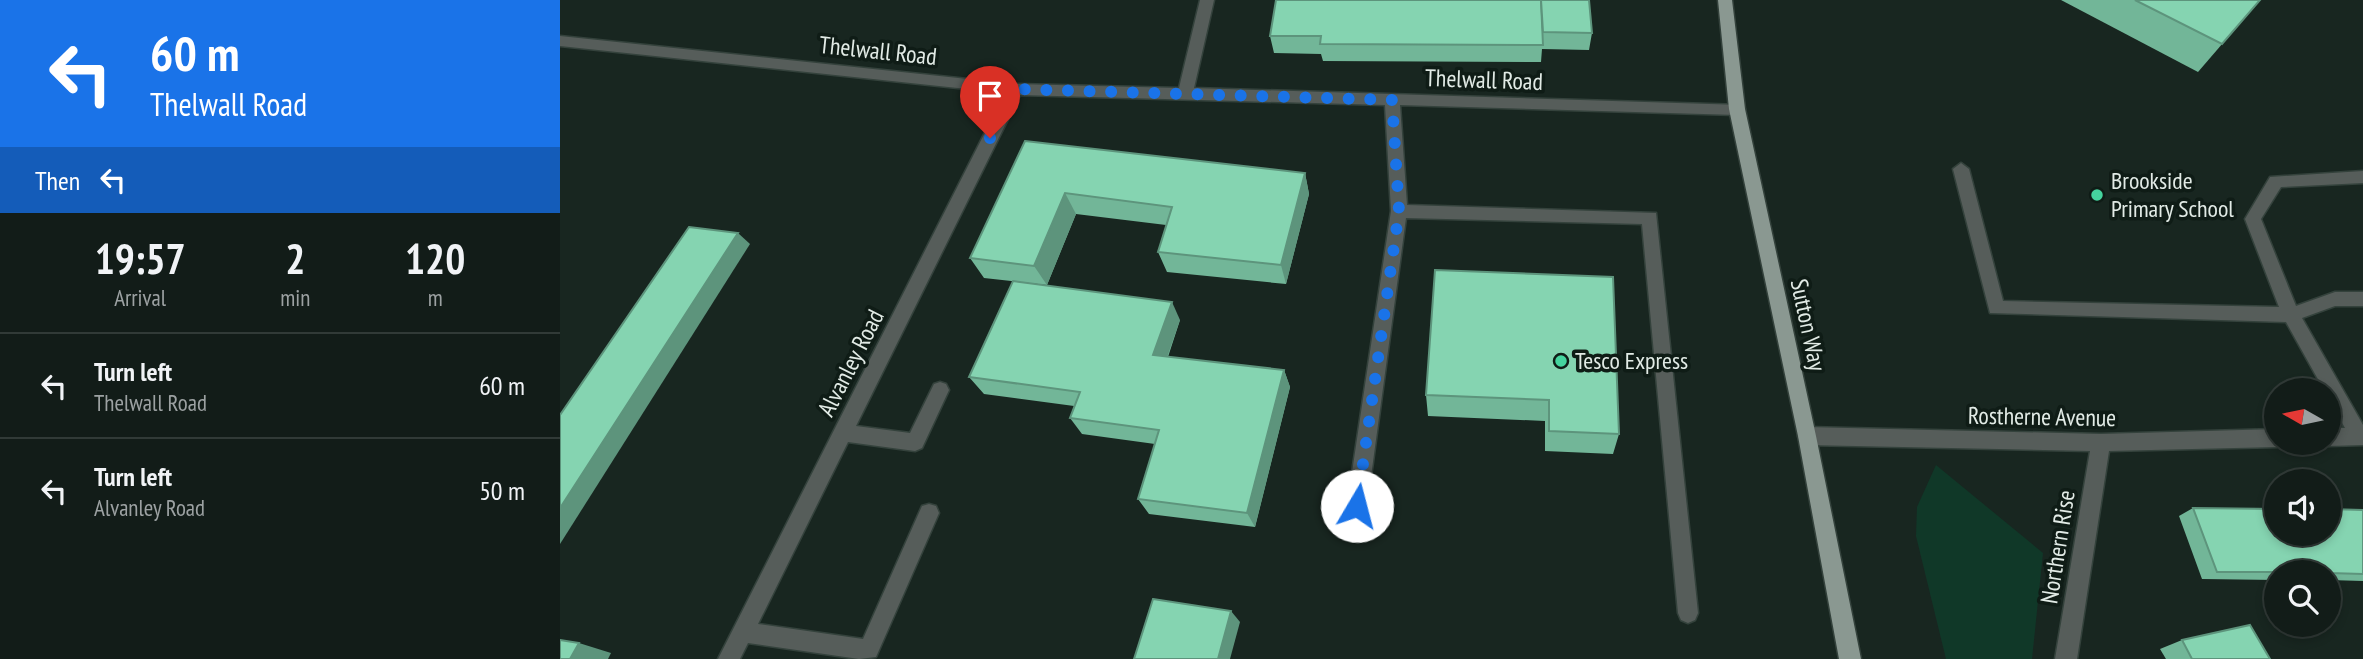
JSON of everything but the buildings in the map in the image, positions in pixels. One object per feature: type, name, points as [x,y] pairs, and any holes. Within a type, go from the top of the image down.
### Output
[{"type":"main road","name":"Sutton Way","points":[[1725,0],[1737,109],[1807,436],[1850,659]]},
{"type":"street","points":[[1185,94],[1207,0]]},
{"type":"street","name":"Thelwall Road","points":[[560,41],[1015,89],[1737,109]]},
{"type":"street","name":"Alvanley Road","points":[[729,659],[1015,89]]},
{"type":"street","points":[[1357,506],[1399,211],[1392,100]]},
{"type":"street","points":[[1961,169],[1996,308],[2291,316],[2335,299],[2363,299]]},
{"type":"street","points":[[2342,437],[2361,436],[2291,316],[2253,219],[2276,181],[2363,177]]},
{"type":"street","points":[[1399,211],[1650,218],[1688,613]]},
{"type":"street","points":[[843,433],[915,442],[940,390]]},
{"type":"street","name":"Rostherne Avenue","points":[[1807,436],[2101,443],[2264,438]]},
{"type":"street","name":"Northern Rise","points":[[2066,659],[2101,443]]},
{"type":"street","points":[[743,632],[869,650],[929,513]]},
{"type":"green space","points":[[1936,465],[2043,553],[2032,659],[1946,659],[1916,536],[1917,507]]},
{"type":"place","name":"Brookside Primary School","points":[[2097,195]]},
{"type":"place","name":"Tesco Express","points":[[1561,361]]},
{"type":"route","points":[[990,138],[1015,89],[1392,100],[1399,211],[1357,506]]}]
